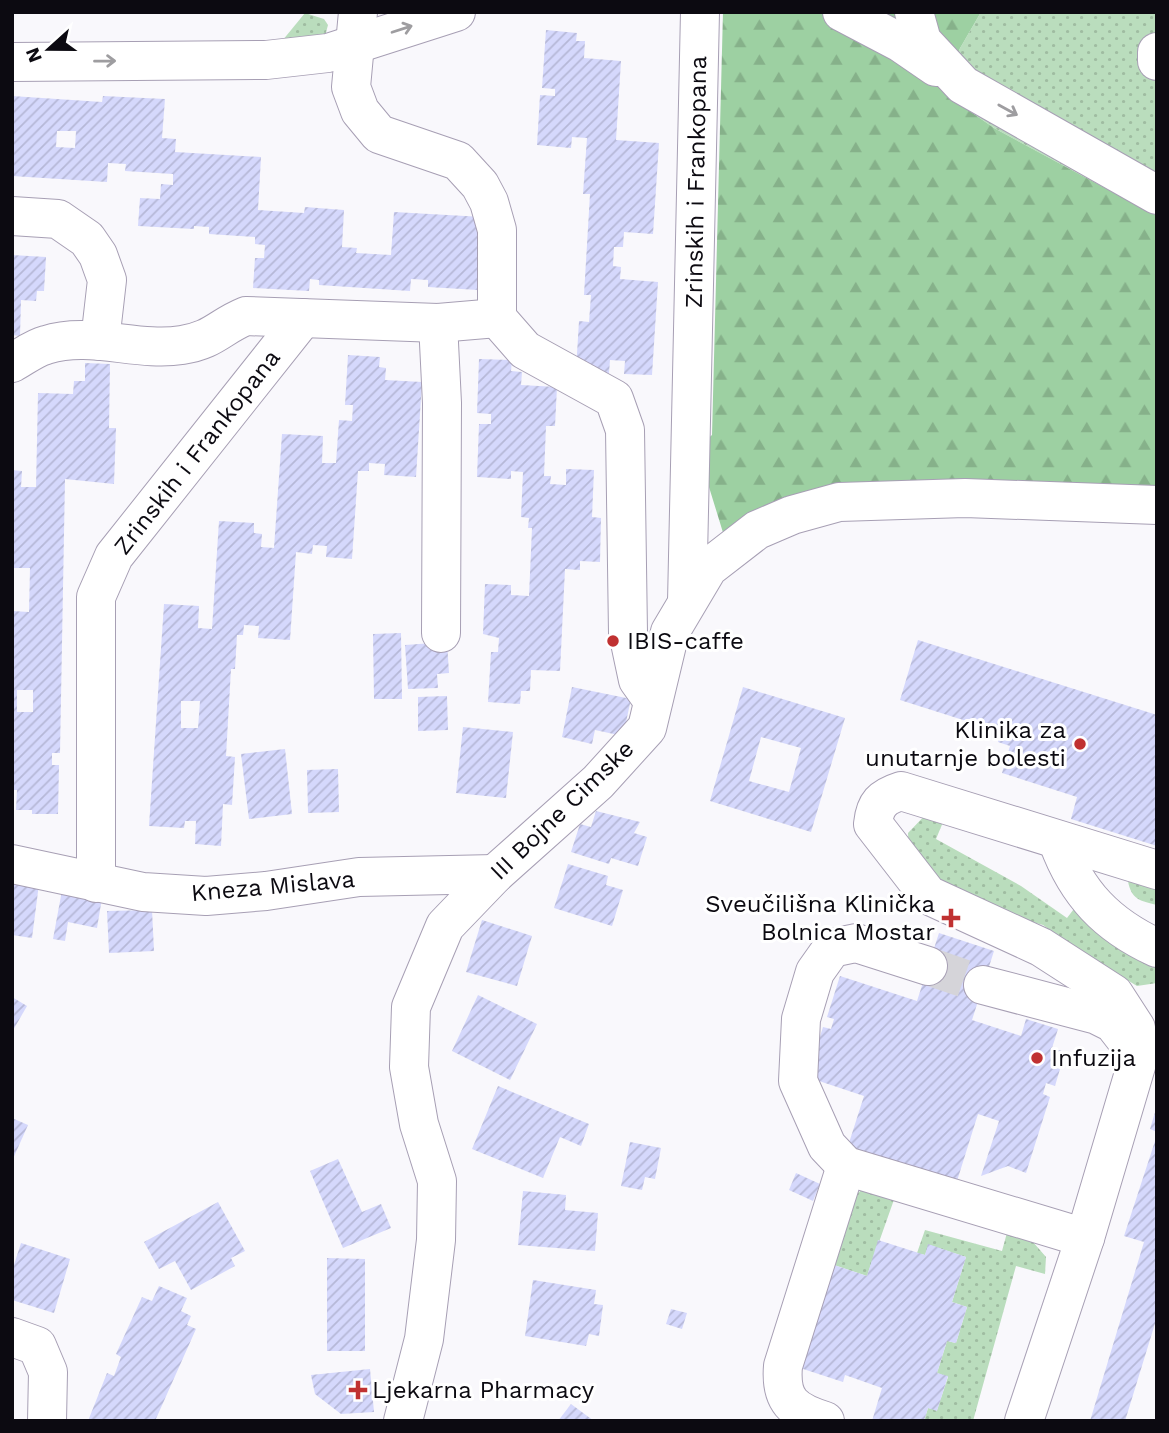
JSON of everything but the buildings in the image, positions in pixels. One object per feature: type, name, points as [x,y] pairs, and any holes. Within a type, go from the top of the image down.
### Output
[{"type":"street","points":[[12,62],[266,60],[328,53],[356,28],[456,12]]},
{"type":"street","name":"Zrinskih i Frankopana","points":[[687,604],[700,12]]},
{"type":"street","points":[[842,12],[901,43],[963,85],[1157,195]]},
{"type":"street","points":[[914,12],[922,41],[963,85]]},
{"type":"street","points":[[356,28],[351,87],[360,111],[379,134],[458,161],[480,185],[489,202],[497,230],[497,318],[524,350],[614,399],[625,430],[628,633],[638,680],[653,701]]},
{"type":"street","points":[[1157,52],[1157,61]]},
{"type":"street","points":[[12,216],[58,219],[87,239],[99,255],[107,280],[100,341]]},
{"type":"street","name":"Zrinskih i Frankopana","points":[[12,363],[44,345],[76,340],[179,345],[210,339],[233,321],[246,316],[438,323],[497,318]]},
{"type":"street","name":"Zrinskih i Frankopana","points":[[96,883],[96,597],[114,556],[303,318]]},
{"type":"street","points":[[438,323],[442,403],[441,634]]},
{"type":"street","name":"III Bojne Cimske","points":[[403,1421],[424,1339],[436,1240],[437,1204],[437,1181],[419,1124],[408,1067],[411,1007],[445,926],[495,874],[598,782],[647,728],[670,632],[708,568],[757,530],[792,515],[839,502],[965,498],[1157,505]]},
{"type":"street","points":[[1147,1042],[1114,994],[1073,966],[1005,928],[960,913],[928,895],[873,824],[874,808],[886,796],[901,791],[1058,842],[1157,870]]},
{"type":"street","points":[[1058,842],[1070,875],[1107,918],[1157,948]]},
{"type":"street","name":"Kneza Mislava","points":[[12,864],[144,892],[206,896],[266,891],[359,877],[495,874]]},
{"type":"street","points":[[928,967],[856,943],[832,948],[815,972],[802,1019],[798,1081],[827,1146],[846,1166],[1085,1238]]},
{"type":"street","points":[[983,985],[1097,1015],[1147,1042]]},
{"type":"street","points":[[1024,1421],[1147,1042]]},
{"type":"street","points":[[825,1421],[803,1414],[786,1398],[781,1383],[783,1366],[846,1166]]},
{"type":"street","points":[[12,1337],[37,1346],[48,1372],[47,1421]]},
{"type":"green space","points":[[723,12],[981,12],[959,50],[961,105],[994,128],[1157,216],[1157,505],[839,502],[729,552],[697,448],[712,435]]},
{"type":"green space","points":[[981,12],[1157,12],[1157,216],[994,128],[961,105],[959,50]]},
{"type":"green space","points":[[305,13],[324,19],[328,25],[324,40],[273,52]]},
{"type":"green space","points":[[931,809],[946,815],[936,839],[1021,886],[1067,918],[1080,901],[1157,949],[1157,983],[1137,986],[1043,925],[1000,913],[934,883],[909,851],[908,833]]},
{"type":"green space","points":[[1157,878],[1157,905],[1137,898],[1131,892],[1128,881]]},
{"type":"green space","points":[[863,1189],[896,1194],[867,1276],[828,1263],[855,1195]]},
{"type":"green space","points":[[1008,1229],[1033,1242],[1046,1257],[1045,1274],[1016,1266],[973,1421],[924,1421],[928,1408],[937,1410],[948,1377],[937,1373],[947,1341],[956,1343],[967,1307],[952,1302],[966,1257],[929,1245],[925,1255],[917,1253],[925,1230],[1002,1251]]},
{"type":"tunnel","points":[[928,966],[983,985]]},
{"type":"place","name":"IBIS-caffe","points":[[613,641]]},
{"type":"place","name":"Klinika za unutarnje bolesti","points":[[1080,744]]},
{"type":"place","name":"Sveučilišna Klinička Bolnica Mostar","points":[[951,918]]},
{"type":"place","name":"Infuzija","points":[[1037,1058]]},
{"type":"place","name":"Ljekarna Pharmacy","points":[[358,1390]]}]
